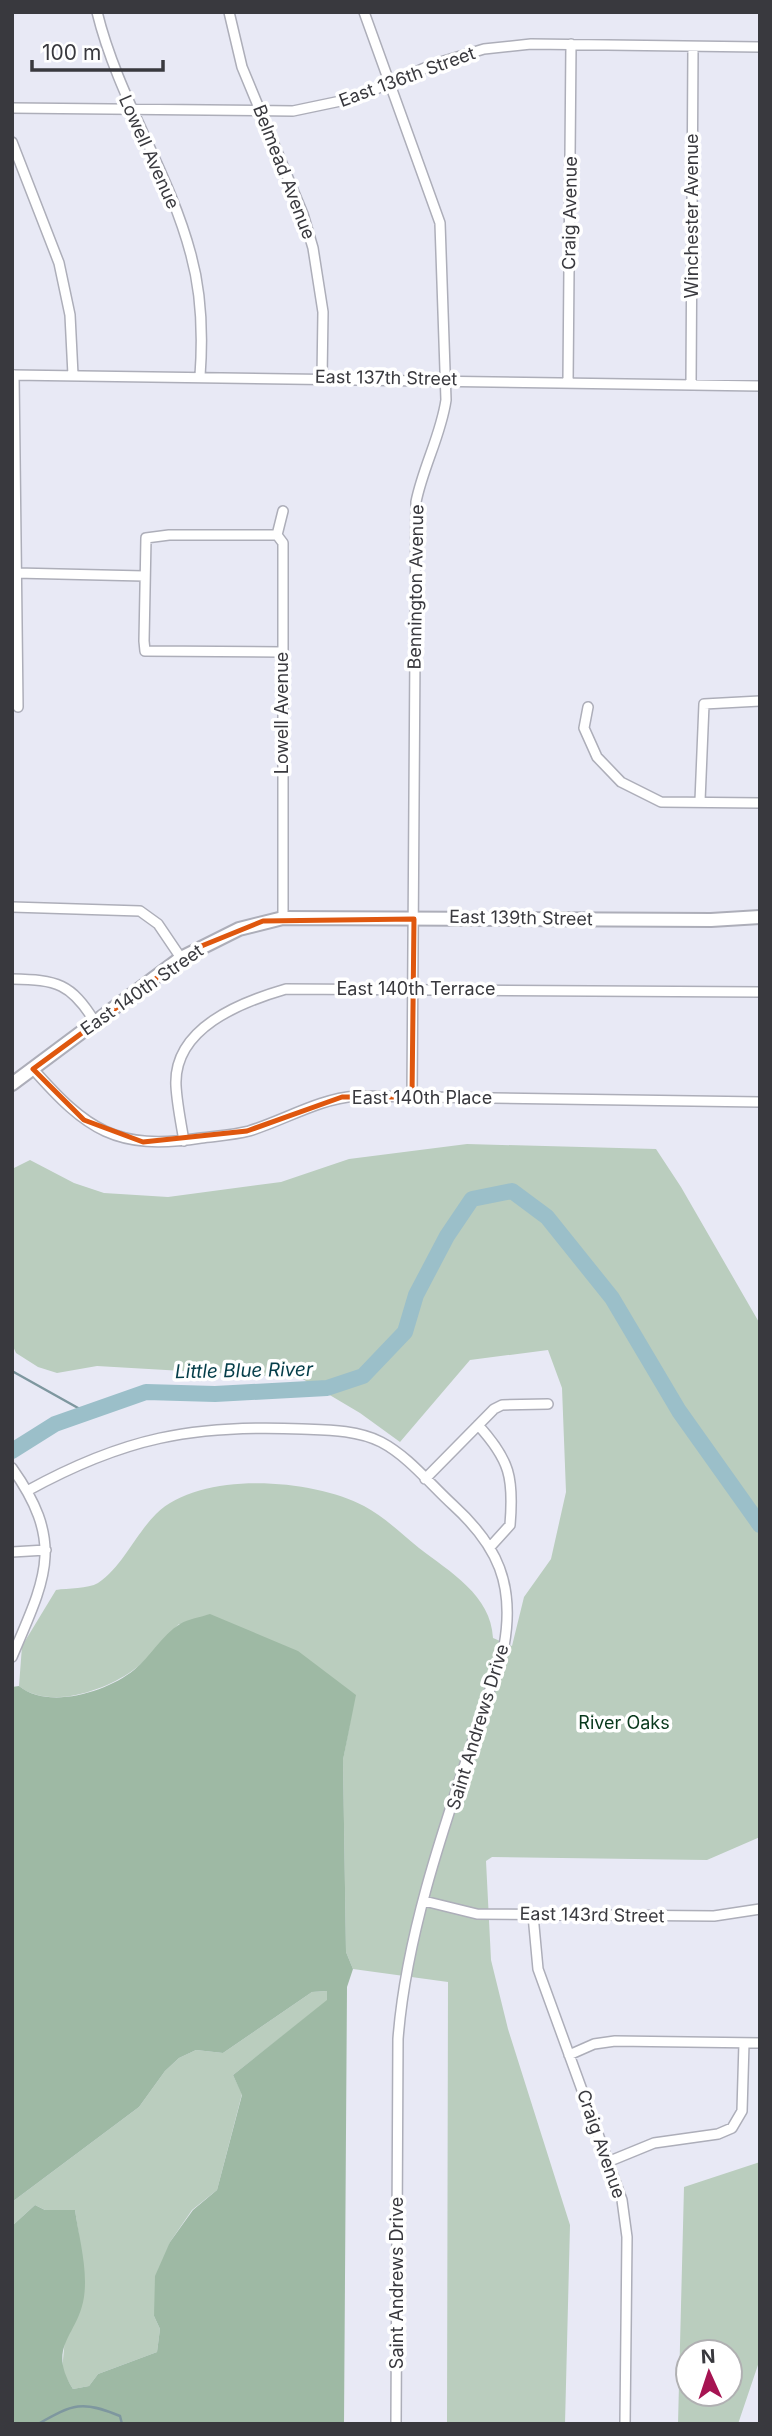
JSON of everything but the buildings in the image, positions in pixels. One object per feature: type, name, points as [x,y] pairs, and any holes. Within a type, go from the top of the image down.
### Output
[{"type":"street","name":"Lowell Avenue","points":[[97,12],[107,56],[175,209],[191,253],[202,314],[200,376]]},
{"type":"street","name":"Belmead Avenue","points":[[229,12],[243,67],[303,214],[313,248],[323,312],[323,377]]},
{"type":"street","name":"Bennington Avenue","points":[[364,12],[440,223],[446,379],[443,420],[420,480],[416,502],[412,1097]]},
{"type":"street","name":"East 136th Street","points":[[12,108],[260,111],[314,108],[355,98],[433,64],[484,50],[531,44],[760,47]]},
{"type":"street","name":"Craig Avenue","points":[[568,382],[572,44]]},
{"type":"street","name":"Winchester Avenue","points":[[691,385],[693,47]]},
{"type":"street","points":[[12,142],[59,262],[70,315],[73,375]]},
{"type":"street","name":"East 137th Street","points":[[13,375],[323,377],[760,386]]},
{"type":"street","points":[[13,375],[18,707]]},
{"type":"street","name":"Lowell Avenue","points":[[283,511],[277,535],[284,544],[283,918]]},
{"type":"street","points":[[277,535],[169,535],[146,538],[145,651],[282,652]]},
{"type":"street","points":[[16,573],[144,576]]},
{"type":"street","points":[[700,801],[704,704],[760,701]]},
{"type":"street","points":[[588,707],[584,728],[597,757],[621,782],[661,802],[760,803]]},
{"type":"street","points":[[12,907],[140,911],[158,924],[181,958]]},
{"type":"street","name":"East 139th Street","points":[[283,918],[711,920],[760,917]]},
{"type":"street","name":"East 140th Street","points":[[12,1084],[181,958],[239,929],[283,918]]},
{"type":"street","points":[[12,979],[48,980],[60,984],[83,1003],[95,1022]]},
{"type":"street","name":"East 140th Terrace","points":[[184,1141],[176,1085],[178,1065],[197,1036],[225,1012],[250,999],[286,989],[760,992]]},
{"type":"street","name":"East 140th Place","points":[[33,1069],[68,1109],[101,1130],[143,1142],[184,1141],[247,1131],[342,1097],[760,1102]]},
{"type":"street","points":[[425,1479],[478,1425],[502,1405],[548,1404]]},
{"type":"street","points":[[478,1425],[499,1447],[511,1477],[510,1525],[491,1546]]},
{"type":"street","name":"Saint Andrews Drive","points":[[27,1491],[71,1467],[138,1441],[203,1429],[254,1426],[354,1432],[381,1442],[425,1479],[491,1546],[505,1580],[506,1634],[406,1966],[398,2039],[396,2424]]},
{"type":"street","points":[[12,1656],[40,1590],[46,1550],[42,1519],[14,1470]]},
{"type":"street","points":[[12,1552],[46,1550]]},
{"type":"street","name":"East 143rd Street","points":[[425,1900],[477,1914],[714,1916],[760,1909]]},
{"type":"street","name":"Craig Avenue","points":[[533,1915],[538,1969],[622,2200],[627,2237],[625,2424]]},
{"type":"street","points":[[569,2055],[594,2044],[615,2041],[760,2043]]},
{"type":"street","points":[[610,2161],[654,2143],[718,2134],[732,2128],[742,2111],[744,2043]]},
{"type":"highlighted area","points":[[414,919],[412,1097],[342,1097],[247,1131],[143,1142],[84,1120],[33,1069],[199,947],[263,921]]},
{"type":"green space","name":"River Oaks","points":[[467,1144],[656,1149],[760,1324],[760,1837],[707,1860],[492,1857],[486,1861],[491,1960],[508,2029],[570,2225],[565,2424],[447,2424],[448,1982],[353,1969],[346,1952],[343,1760],[355,1695],[179,1624],[138,1666],[92,1691],[45,1697],[19,1686],[22,1646],[56,1590],[98,1583],[115,1568],[156,1514],[176,1500],[200,1490],[228,1485],[287,1485],[342,1497],[364,1506],[467,1586],[485,1609],[493,1638],[512,1646],[524,1597],[551,1559],[566,1492],[562,1388],[548,1350],[470,1360],[400,1442],[360,1413],[301,1378],[97,1366],[57,1373],[38,1367],[16,1353],[12,1344],[12,1169],[30,1160],[74,1183],[104,1193],[168,1197],[281,1182],[349,1159]]},
{"type":"green space","points":[[210,1614],[298,1651],[356,1695],[343,1760],[346,1952],[353,1969],[347,1987],[344,2424],[12,2424],[12,2226],[35,2205],[45,2210],[75,2210],[85,2286],[81,2310],[66,2342],[62,2362],[73,2389],[89,2386],[98,2374],[157,2352],[160,2329],[154,2316],[155,2276],[170,2242],[193,2210],[217,2190],[242,2095],[233,2075],[327,2000],[327,1991],[312,1992],[223,2053],[196,2050],[179,2058],[165,2071],[139,2107],[12,2202],[12,1687],[19,1686],[45,1697],[93,1691],[134,1670],[167,1634],[180,1624]]},
{"type":"green space","points":[[327,1991],[327,2001],[233,2075],[242,2094],[217,2190],[192,2210],[170,2242],[154,2316],[160,2329],[157,2352],[98,2374],[89,2386],[73,2389],[62,2371],[65,2338],[76,2320],[79,2236],[75,2210],[45,2210],[35,2205],[12,2226],[12,2202],[139,2107],[165,2071],[179,2058],[196,2050],[223,2053],[312,1992]]},
{"type":"green space","points":[[760,2162],[760,2359],[744,2406],[744,2338],[680,2338],[684,2187]]},
{"type":"green space","points":[[678,2408],[743,2408],[738,2424],[678,2424]]},
{"type":"waterway","name":"Little Blue River","points":[[12,1451],[55,1424],[146,1392],[215,1394],[327,1388],[363,1376],[405,1332],[416,1295],[447,1236],[472,1199],[512,1191],[547,1217],[612,1298],[679,1411],[760,1525]]},
{"type":"waterway","points":[[12,1371],[87,1413]]},
{"type":"waterway","points":[[38,2424],[78,2406],[96,2408],[120,2416],[122,2424]]}]
